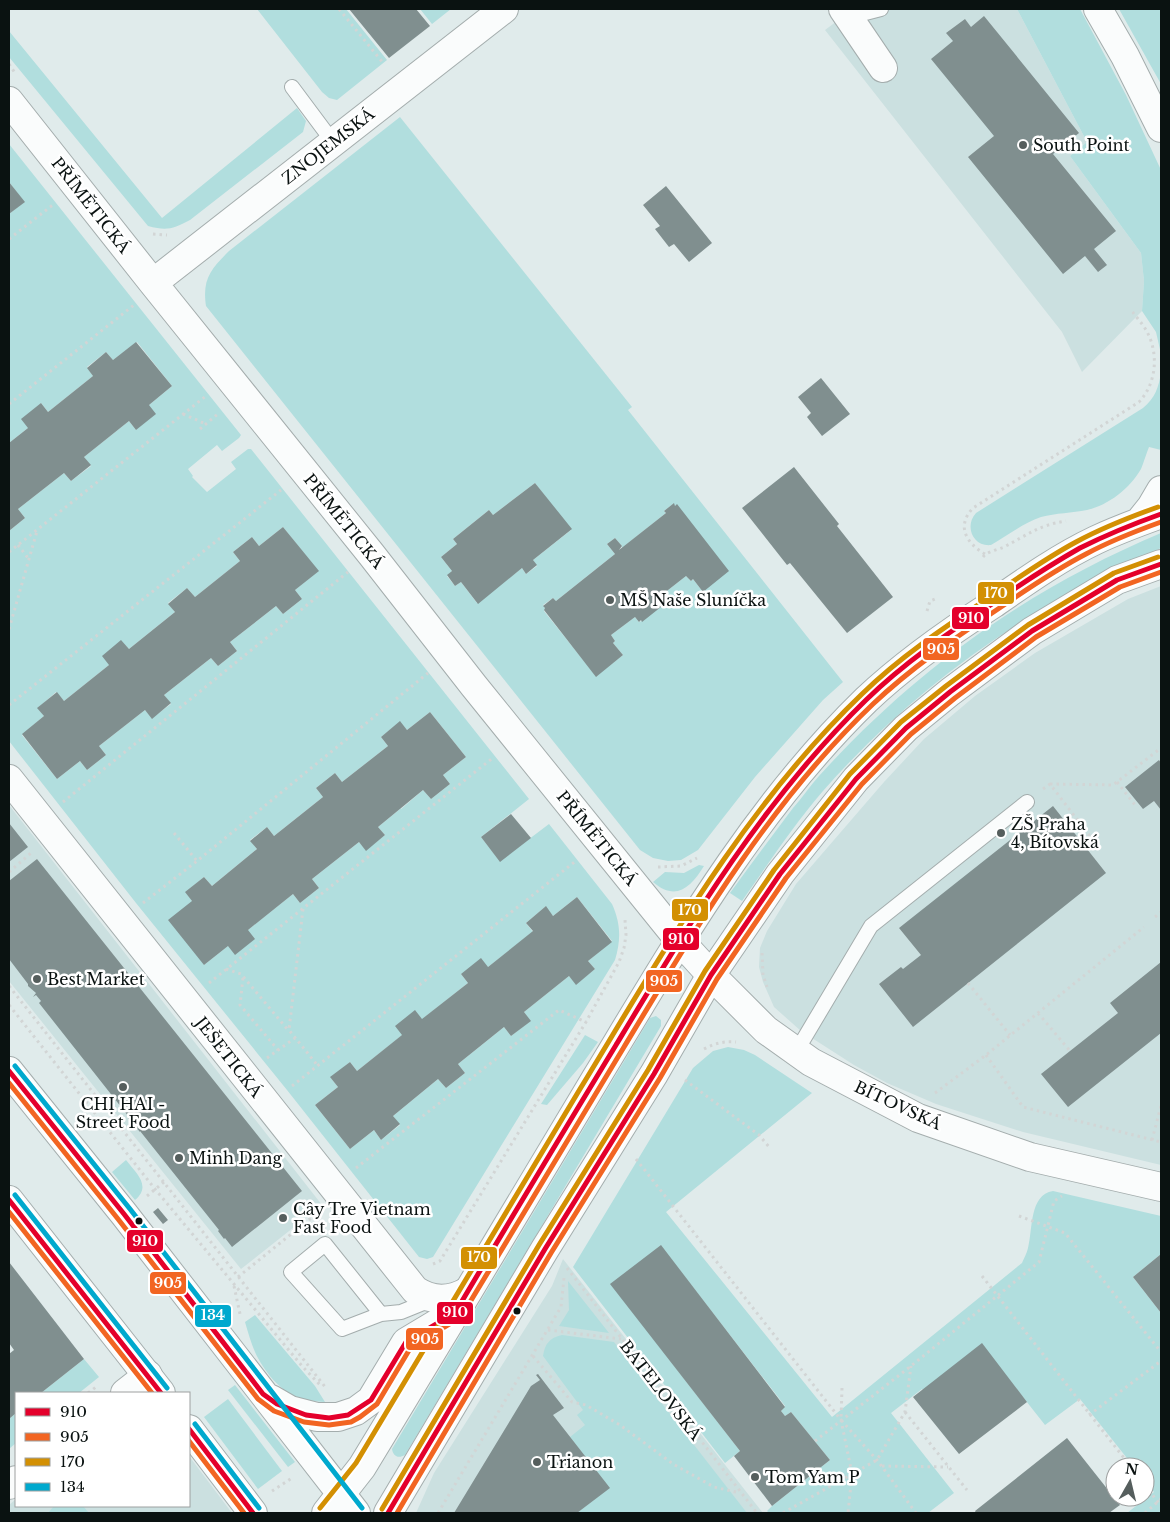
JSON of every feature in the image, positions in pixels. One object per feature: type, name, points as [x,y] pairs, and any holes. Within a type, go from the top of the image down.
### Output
[{"type":"street","name":"ZNOJEMSKÁ","points":[[146,293],[333,142],[504,9]]},
{"type":"street","points":[[1098,9],[1125,56],[1161,128]]},
{"type":"street","points":[[846,13],[883,68]]},
{"type":"street","name":"PŘÍMĚTICKÁ","points":[[15,90],[146,293],[371,554],[474,686],[680,941]]},
{"type":"street","points":[[263,1394],[290,1410],[306,1415],[329,1418],[356,1412],[371,1400],[406,1342],[443,1298],[716,884],[748,838],[819,749],[867,699],[909,663],[941,639],[1038,573],[1094,541],[1150,518],[1151,507],[1161,490]]},
{"type":"street","points":[[388,1513],[545,1249],[654,1074],[710,975],[780,874],[856,779],[906,728],[1032,631],[1117,580],[1161,564]]},
{"type":"street","name":"JEŠETICKÁ","points":[[9,779],[336,1191],[443,1298]]},
{"type":"street","name":"BÍTOVSKÁ","points":[[680,941],[710,975],[766,1030],[811,1062],[918,1118],[1030,1156],[1161,1187]]},
{"type":"street","points":[[9,1071],[124,1214],[263,1394],[341,1507],[443,1298]]},
{"type":"street","points":[[9,1200],[155,1384],[128,1392]]},
{"type":"street","points":[[190,1430],[253,1513]]},
{"type":"lane","points":[[846,13],[881,9]]},
{"type":"lane","points":[[292,87],[333,142]]},
{"type":"lane","points":[[796,1052],[871,926],[1027,802]]},
{"type":"lane","points":[[381,1314],[325,1244],[292,1272],[342,1329],[381,1314],[401,1312],[443,1298]]},
{"type":"path","points":[[338,9],[387,68]]},
{"type":"path","points":[[9,64],[15,90]]},
{"type":"path","points":[[9,239],[59,200]]},
{"type":"path","points":[[151,233],[173,234]]},
{"type":"path","points":[[9,404],[146,293]]},
{"type":"path","points":[[985,554],[977,550],[964,532],[964,522],[967,514],[973,508],[1139,402],[1146,395],[1153,374],[1154,350],[1145,329],[1132,311]]},
{"type":"path","points":[[9,552],[210,393]]},
{"type":"path","points":[[200,429],[224,410]]},
{"type":"path","points":[[183,414],[206,424]]},
{"type":"path","points":[[9,705],[286,486]]},
{"type":"path","points":[[9,629],[37,530]]},
{"type":"path","points":[[18,545],[29,559]]},
{"type":"path","points":[[57,806],[353,569]]},
{"type":"path","points":[[139,906],[433,669]]},
{"type":"path","points":[[1027,802],[1050,784],[1112,785],[1161,748]]},
{"type":"path","points":[[208,984],[499,754]]},
{"type":"path","points":[[1117,782],[1135,805]]},
{"type":"path","points":[[1050,784],[1092,839]]},
{"type":"path","points":[[174,832],[197,861]]},
{"type":"path","points":[[9,872],[33,852]]},
{"type":"path","points":[[287,1090],[582,857]]},
{"type":"path","points":[[289,1030],[303,908]]},
{"type":"path","points":[[1155,917],[1161,912]]},
{"type":"path","points":[[443,1298],[428,1271],[429,1264],[440,1261],[586,1022],[619,962],[626,935],[624,917]]},
{"type":"path","points":[[928,1098],[986,1055],[1144,927]]},
{"type":"path","points":[[764,946],[762,952],[764,975],[769,991]]},
{"type":"path","points":[[226,969],[241,974],[318,1066]]},
{"type":"path","points":[[243,977],[240,1005],[278,1050]]},
{"type":"path","points":[[968,983],[1010,1035]]},
{"type":"path","points":[[9,986],[329,1393],[302,1366],[258,1311],[233,1284],[9,1005]]},
{"type":"path","points":[[238,1277],[327,1205],[348,1174],[559,1010],[586,1022]]},
{"type":"path","points":[[1038,1013],[1070,1051]]},
{"type":"path","points":[[266,1059],[295,1038]]},
{"type":"path","points":[[700,1051],[723,1042],[740,1043]]},
{"type":"path","points":[[986,1055],[1023,1108],[1161,1142]]},
{"type":"path","points":[[678,1076],[759,1135],[770,1148]]},
{"type":"path","points":[[1152,1140],[1161,1106]]},
{"type":"path","points":[[632,1154],[841,1420],[877,1460],[916,1513]]},
{"type":"path","points":[[144,1198],[164,1182]]},
{"type":"path","points":[[815,1441],[1039,1262],[1054,1201],[1065,1194]]},
{"type":"path","points":[[1020,1216],[1065,1233],[1161,1352]]},
{"type":"path","name":"BATELOVSKÁ","points":[[548,1330],[561,1307],[565,1266],[757,1513]]},
{"type":"path","points":[[982,1276],[1123,1457]]},
{"type":"path","points":[[438,1513],[548,1330],[621,1339]]},
{"type":"path","points":[[533,1356],[572,1402],[586,1406],[620,1425],[673,1464],[714,1487],[741,1493]]},
{"type":"path","points":[[1089,1415],[1161,1361]]},
{"type":"path","points":[[783,1513],[877,1460],[905,1412],[911,1366]]},
{"type":"path","points":[[842,1388],[841,1420],[852,1474],[848,1513]]},
{"type":"path","points":[[905,1412],[967,1490]]},
{"type":"path","points":[[881,1466],[949,1467]]},
{"type":"path","points":[[270,1492],[297,1474]]},
{"type":"path","points":[[1145,1513],[1160,1501],[1161,1506]]},
{"type":"shaded area","points":[[257,9],[346,9],[387,60],[337,100],[329,98],[322,92]]},
{"type":"shaded area","points":[[420,9],[451,9],[432,24]]},
{"type":"shaded area","points":[[853,9],[1017,9],[1087,142],[1070,156],[1141,253],[1144,281],[1142,311],[1082,372],[1062,332],[825,30]]},
{"type":"shaded area","points":[[1017,9],[1080,9],[1126,95],[1161,170],[1161,354],[1156,332],[1142,311],[1144,281],[1141,253],[1070,156],[1087,142]]},
{"type":"shaded area","points":[[1119,9],[1161,9],[1161,84]]},
{"type":"shaded area","points":[[9,31],[162,218],[297,108],[306,121],[303,132],[190,220],[170,228],[148,226],[9,57]]},
{"type":"shaded area","points":[[400,117],[632,407],[628,410],[843,682],[823,700],[755,777],[698,850],[681,860],[668,861],[653,858],[640,850],[206,306],[205,289],[209,275],[217,263],[229,251]],"holes":[[[535,483],[571,530],[533,560],[537,566],[526,574],[522,568],[477,603],[461,582],[455,586],[447,576],[452,571],[441,557],[457,544],[453,539],[489,510],[493,515]],[[673,504],[677,505],[703,592],[693,579],[691,581],[686,576],[663,594],[667,600],[642,621],[639,622],[635,617],[611,635],[615,641],[613,643],[623,655],[596,676],[544,611],[543,605],[553,598],[556,601],[615,554],[607,544],[615,538],[622,548],[666,513],[664,511]]]},
{"type":"shaded area","points":[[9,144],[241,435],[222,451],[217,445],[188,469],[192,477],[207,492],[236,469],[231,462],[248,449],[251,449],[529,799],[481,837],[500,861],[549,824],[612,904],[615,911],[619,932],[615,960],[433,1257],[427,1259],[419,1257],[9,741],[9,531],[25,518],[18,509],[64,473],[71,481],[91,466],[84,457],[129,421],[136,430],[149,405],[172,386],[137,342],[113,360],[106,352],[87,367],[93,376],[48,412],[41,403],[28,428],[9,443],[9,214],[24,202],[9,182]],"holes":[[[283,527],[318,571],[295,590],[302,599],[283,614],[276,606],[230,642],[237,651],[218,666],[211,658],[164,695],[171,704],[152,718],[145,710],[99,746],[106,755],[87,770],[80,761],[57,779],[22,735],[44,716],[38,708],[56,692],[64,701],[109,665],[121,641],[129,649],[175,612],[168,603],[187,588],[195,597],[240,561],[233,552],[252,537],[259,546]],[[430,712],[466,757],[443,775],[450,784],[431,799],[423,790],[401,809],[365,764],[388,746],[381,737],[400,722],[407,730]],[[365,764],[400,809],[378,827],[385,835],[366,850],[359,842],[312,879],[319,888],[300,903],[293,894],[204,965],[192,901],[186,892],[204,877],[212,886],[257,849],[250,840],[267,827],[274,836],[323,797],[316,788],[335,773],[342,782]],[[577,897],[612,941],[588,961],[595,969],[576,984],[569,976],[524,1012],[530,1021],[511,1036],[504,1027],[458,1064],[465,1073],[446,1088],[438,1079],[393,1116],[400,1125],[381,1140],[374,1130],[350,1149],[315,1105],[338,1087],[331,1078],[350,1062],[357,1071],[468,983],[461,974],[488,967],[533,932],[526,923],[545,907],[553,916]]]},
{"type":"shaded area","points":[[1161,372],[1161,450],[1149,447],[1141,469],[1125,489],[1111,500],[1095,508],[1041,517],[1021,526],[991,545],[979,543],[975,539],[972,535],[971,524],[972,518],[976,513],[1143,408],[1156,392]]},
{"type":"shaded area","points":[[1161,533],[1161,548],[1113,570],[1067,595],[978,651],[937,682],[859,752],[823,791],[791,831],[742,901],[730,893],[819,776],[856,737],[935,667],[976,635],[1020,606],[1112,555]]},
{"type":"shaded area","name":"ZŠ Praha 4, Bítovská","points":[[1161,586],[1161,1165],[1023,1132],[936,1104],[887,1083],[854,1065],[801,1031],[774,1007],[763,982],[759,967],[760,948],[767,931],[796,884],[884,782],[924,739],[975,696],[1035,653],[1128,599]]},
{"type":"shaded area","points":[[9,805],[322,1205],[241,1269],[9,981]]},
{"type":"shaded area","points":[[699,865],[704,866],[694,880],[682,889],[669,891],[653,882],[665,872],[684,873]]},
{"type":"shaded area","points":[[656,1016],[661,1020],[661,1026],[405,1455],[396,1456],[392,1449],[650,1018]]},
{"type":"shaded area","points":[[585,1035],[598,1042],[583,1063],[547,1105],[541,1104]]},
{"type":"shaded area","points":[[728,1047],[744,1050],[755,1055],[812,1093],[666,1212],[832,1417],[1022,1263],[1028,1248],[1033,1214],[1040,1199],[1045,1194],[1053,1191],[1161,1216],[1161,1254],[1133,1277],[1161,1313],[1161,1513],[1127,1513],[1135,1507],[1155,1507],[1155,1457],[1126,1457],[1080,1399],[1045,1425],[982,1345],[924,1391],[922,1389],[891,1413],[954,1493],[928,1513],[769,1513],[767,1511],[830,1460],[791,1412],[785,1416],[781,1411],[785,1406],[661,1246],[611,1284],[740,1451],[725,1463],[573,1267],[693,1068],[713,1051]]},
{"type":"shaded area","points":[[126,1160],[141,1180],[142,1190],[135,1200],[112,1172]]},
{"type":"shaded area","points":[[563,1259],[763,1513],[416,1513],[434,1473],[552,1286]]},
{"type":"shaded area","points":[[568,1281],[609,1333],[559,1326],[569,1310]]},
{"type":"shaded area","points":[[255,1315],[315,1386],[325,1402],[304,1400],[291,1395],[267,1373],[255,1352],[245,1322]]},
{"type":"shaded area","points":[[562,1335],[614,1342],[747,1513],[577,1513],[609,1488],[570,1437],[585,1425],[577,1415],[583,1410],[543,1356],[548,1342]]},
{"type":"shaded area","points":[[84,1359],[99,1377],[80,1392],[42,1392]]},
{"type":"shaded area","points":[[235,1385],[295,1462],[288,1467],[228,1390]]},
{"type":"shaded area","points":[[228,1399],[282,1471],[258,1489],[204,1417]]},
{"type":"shaded area","points":[[15,1414],[15,1444],[9,1449],[9,1419]]},
{"type":"shaded area","points":[[190,1457],[232,1513],[9,1513],[9,1505],[15,1500],[15,1507],[190,1507]]},
{"type":"shaded area","points":[[53,1507],[84,1507],[89,1513],[48,1513]]},
{"type":"building","points":[[349,9],[416,9],[430,26],[389,58]]},
{"type":"building","name":"South Point","points":[[984,16],[1079,133],[1053,154],[1116,231],[1094,249],[1107,265],[1098,272],[1085,256],[1063,274],[968,157],[994,136],[931,59],[953,41],[946,33],[965,19],[971,27]]},
{"type":"building","points":[[9,182],[25,202],[9,214]]},
{"type":"building","points":[[666,186],[712,243],[689,262],[674,244],[669,247],[655,229],[660,226],[643,205]]},
{"type":"building","points":[[136,342],[172,386],[149,405],[156,414],[136,430],[129,421],[84,457],[91,465],[71,481],[64,473],[18,509],[25,518],[9,531],[9,443],[28,428],[21,419],[41,403],[48,412],[93,376],[87,368],[106,352],[113,360]]},
{"type":"building","points":[[821,378],[850,414],[822,436],[807,417],[811,413],[798,397]]},
{"type":"building","points":[[794,467],[839,524],[837,526],[893,597],[847,633],[790,563],[787,565],[742,508]]},
{"type":"building","points":[[535,483],[572,529],[533,560],[537,565],[526,574],[522,568],[478,604],[461,582],[455,586],[447,575],[452,571],[441,557],[457,544],[453,539],[489,510],[493,515]]},
{"type":"building","points":[[674,503],[675,506],[677,504],[729,571],[703,592],[693,579],[691,581],[686,576],[663,594],[667,600],[665,601],[666,603],[642,622],[641,620],[639,622],[635,617],[611,635],[615,641],[613,643],[623,655],[596,677],[544,610],[543,606],[553,598],[556,601],[615,554],[607,544],[615,538],[622,546],[619,550],[666,513],[664,511]]},
{"type":"building","points":[[283,527],[319,571],[295,590],[302,599],[283,614],[276,606],[230,642],[237,651],[218,666],[211,658],[164,695],[171,703],[152,719],[145,710],[99,746],[106,755],[87,770],[80,761],[57,779],[22,734],[44,716],[37,708],[57,692],[64,701],[109,665],[102,656],[121,640],[129,649],[175,612],[168,604],[187,588],[195,597],[240,561],[233,552],[252,537],[259,546]]},
{"type":"building","points":[[430,712],[466,757],[443,775],[450,784],[431,799],[423,790],[378,827],[385,835],[366,851],[359,842],[312,879],[319,888],[300,903],[293,894],[248,930],[255,939],[235,955],[228,946],[204,965],[168,920],[192,901],[185,892],[204,877],[212,886],[257,849],[250,841],[267,827],[274,836],[323,797],[316,788],[335,773],[342,782],[388,746],[381,737],[400,721],[407,730]]},
{"type":"building","points":[[1159,760],[1161,763],[1161,810],[1154,801],[1143,809],[1125,787]]},
{"type":"building","points":[[1053,806],[1106,873],[913,1027],[879,984],[921,955],[899,928]]},
{"type":"building","points":[[511,814],[531,838],[500,862],[481,837]]},
{"type":"building","points":[[9,823],[28,847],[9,862]]},
{"type":"building","points":[[37,859],[302,1191],[232,1247],[128,1118],[39,1003],[41,1001],[36,995],[33,997],[36,993],[28,986],[9,959],[9,881]]},
{"type":"building","points":[[577,897],[612,942],[588,961],[595,969],[576,985],[569,976],[524,1012],[531,1021],[511,1036],[504,1027],[458,1064],[465,1073],[446,1088],[438,1079],[393,1116],[400,1124],[381,1140],[374,1130],[350,1149],[315,1105],[338,1087],[330,1077],[350,1062],[357,1071],[402,1035],[395,1026],[415,1010],[422,1019],[468,983],[461,974],[481,958],[488,967],[533,931],[526,923],[546,906],[553,916]]},
{"type":"building","points":[[1161,962],[1161,1033],[1068,1107],[1041,1074],[1118,1013],[1110,1003]]},
{"type":"building","points":[[158,1208],[168,1220],[163,1224],[153,1212]]},
{"type":"building","points":[[661,1245],[785,1407],[781,1411],[785,1416],[791,1412],[830,1460],[772,1506],[734,1456],[740,1451],[610,1284]]},
{"type":"building","points":[[1161,1254],[1161,1313],[1133,1277]]},
{"type":"building","points":[[9,1262],[84,1359],[42,1392],[15,1392],[15,1414],[9,1419],[9,1354],[14,1350],[9,1343]]},
{"type":"building","points":[[982,1343],[1027,1402],[959,1454],[913,1397]]},
{"type":"building","name":"Trianon","points":[[538,1374],[564,1408],[553,1415],[610,1488],[577,1513],[454,1513],[531,1386],[540,1380],[536,1375]]},
{"type":"building","points":[[1067,1438],[1105,1486],[1105,1507],[1117,1507],[1109,1513],[976,1513],[975,1511]]},
{"type":"transit line","name":"170","points":[[320,1508],[356,1463],[675,933],[744,832],[780,784],[820,737],[862,694],[924,642],[1065,548],[1106,527],[1158,507]]},
{"type":"transit line","name":"910","points":[[9,1071],[124,1214],[263,1394],[277,1404],[306,1415],[329,1418],[348,1415],[371,1400],[406,1342],[455,1313],[643,1000],[700,909],[761,821],[829,739],[866,700],[896,673],[976,615],[1080,548],[1161,514]]},
{"type":"transit line","name":"905","points":[[9,1083],[258,1399],[274,1411],[304,1422],[329,1425],[351,1422],[377,1404],[411,1347],[461,1317],[708,911],[768,824],[836,742],[873,704],[903,678],[950,642],[1020,594],[1095,549],[1161,522]]},
{"type":"transit line","name":"170","points":[[382,1509],[539,1245],[648,1070],[705,971],[774,870],[850,774],[901,722],[1028,625],[1114,573],[1158,557]]},
{"type":"transit line","name":"910","points":[[388,1513],[545,1249],[654,1074],[711,975],[780,874],[856,779],[906,728],[950,692],[1032,631],[1117,580],[1161,564]]},
{"type":"transit line","name":"905","points":[[397,1513],[551,1253],[660,1078],[717,979],[786,878],[862,784],[911,734],[1036,637],[1120,587],[1161,572]]},
{"type":"transit line","name":"134","points":[[15,1066],[130,1209],[362,1508]]},
{"type":"transit line","name":"134","points":[[15,1195],[167,1388]]},
{"type":"transit line","name":"910","points":[[9,1200],[160,1392]]},
{"type":"transit line","name":"905","points":[[9,1212],[151,1392]]},
{"type":"transit line","name":"134","points":[[195,1424],[259,1508]]},
{"type":"transit line","name":"910","points":[[190,1430],[253,1513]]},
{"type":"transit line","name":"905","points":[[190,1442],[244,1513]]},
{"type":"place","name":"South Point","points":[[1023,145]]},
{"type":"place","name":"MŠ Naše Sluníčka","points":[[610,600]]},
{"type":"place","name":"ZŠ Praha 4, Bítovská","points":[[1001,833]]},
{"type":"place","name":"Best Market","points":[[37,979]]},
{"type":"place","name":"CHỊ HAI - Street Food","points":[[123,1087]]},
{"type":"place","name":"Minh Dang","points":[[179,1158]]},
{"type":"place","name":"Cây Tre Vietnam Fast Food","points":[[283,1218]]},
{"type":"place","name":"Trianon","points":[[537,1462]]},
{"type":"place","name":"Tom Yam P","points":[[755,1477]]}]
